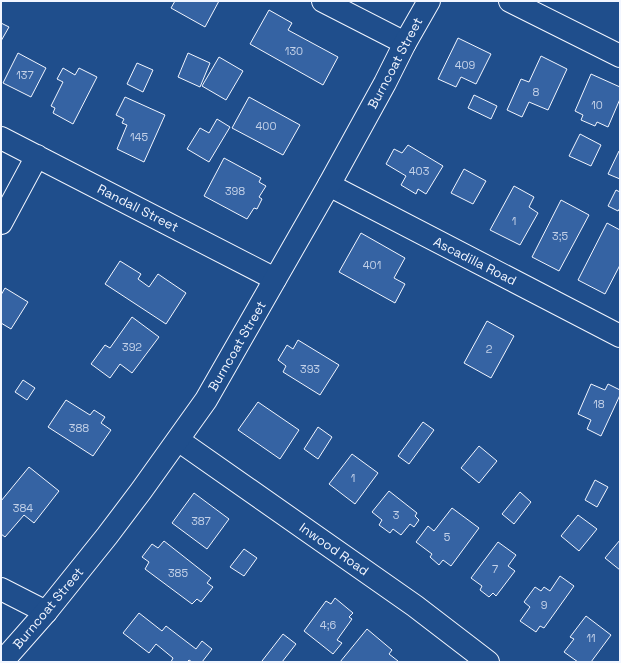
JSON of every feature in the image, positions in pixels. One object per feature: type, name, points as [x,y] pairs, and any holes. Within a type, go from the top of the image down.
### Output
[{"type":"street","points":[[323,1],[405,43]]},
{"type":"street","name":"Burncoat Street","points":[[2,662],[46,612],[141,492],[206,400],[329,185],[385,84],[428,1]]},
{"type":"street","points":[[510,1],[620,56]]},
{"type":"street","name":"Randall Street","points":[[1,138],[275,279]]},
{"type":"street","points":[[1,223],[37,156]]},
{"type":"street","name":"Ascadilla Road","points":[[329,185],[620,336]]},
{"type":"street","name":"Inwood Road","points":[[178,440],[415,606],[488,662]]},
{"type":"street","points":[[1,589],[46,612]]},
{"type":"building","points":[[175,1],[219,1],[205,27],[171,8]]},
{"type":"building","points":[[269,10],[292,23],[288,30],[338,57],[323,85],[250,44]]},
{"type":"building","points":[[1,23],[9,27],[1,41]]},
{"type":"building","points":[[458,38],[491,54],[476,84],[461,77],[456,87],[438,79]]},
{"type":"building","points":[[18,53],[46,68],[31,97],[3,83]]},
{"type":"building","points":[[188,53],[210,63],[200,87],[178,77]]},
{"type":"building","points":[[541,56],[567,69],[548,110],[529,102],[522,117],[507,110],[521,79],[529,82]]},
{"type":"building","points":[[219,57],[243,71],[226,100],[202,86]]},
{"type":"building","points":[[137,63],[153,70],[143,92],[127,84]]},
{"type":"building","points":[[63,68],[75,75],[79,68],[97,77],[73,124],[53,113],[55,108],[51,106],[63,82],[57,79]]},
{"type":"building","points":[[591,74],[620,87],[620,99],[608,127],[597,122],[595,126],[581,120],[583,115],[575,111]]},
{"type":"building","points":[[474,95],[497,106],[491,119],[468,108]]},
{"type":"building","points":[[125,97],[165,115],[144,162],[117,149],[127,125],[122,123],[124,119],[116,115]]},
{"type":"building","points":[[249,97],[300,125],[283,155],[232,128]]},
{"type":"building","points":[[217,119],[230,127],[209,162],[187,149],[200,128],[209,133]]},
{"type":"building","points":[[580,134],[601,145],[591,166],[569,156]]},
{"type":"building","points":[[408,145],[443,166],[426,194],[418,189],[416,194],[401,185],[406,176],[386,164],[394,149],[402,153]]},
{"type":"building","points":[[619,151],[620,152],[620,179],[608,174]]},
{"type":"building","points":[[224,158],[261,178],[259,182],[266,186],[259,197],[262,199],[257,209],[254,208],[247,219],[204,196]]},
{"type":"building","points":[[464,169],[486,181],[473,204],[451,193]]},
{"type":"building","points":[[514,186],[534,197],[529,207],[538,213],[520,245],[490,230]]},
{"type":"building","points":[[616,190],[620,192],[620,208],[618,211],[608,206]]},
{"type":"building","points":[[561,200],[589,215],[559,271],[532,257]]},
{"type":"building","points":[[607,223],[620,230],[620,265],[605,294],[578,280]]},
{"type":"building","points":[[361,233],[405,258],[394,278],[405,284],[395,303],[339,272]]},
{"type":"building","points":[[120,261],[141,274],[138,279],[149,287],[158,274],[186,293],[166,324],[105,284]]},
{"type":"building","points":[[5,288],[28,302],[11,329],[1,323],[1,295]]},
{"type":"building","points":[[132,317],[159,337],[132,373],[120,364],[110,378],[91,364],[105,345],[110,348]]},
{"type":"building","points":[[487,321],[514,336],[491,378],[464,363]]},
{"type":"building","points":[[298,340],[339,365],[320,395],[283,372],[286,366],[278,360],[287,345],[293,349]]},
{"type":"building","points":[[23,380],[35,388],[27,400],[15,392]]},
{"type":"building","points":[[591,384],[605,390],[608,384],[620,390],[620,395],[601,436],[587,429],[591,420],[578,414]]},
{"type":"building","points":[[66,400],[90,415],[94,410],[105,417],[101,423],[111,430],[93,456],[48,427]]},
{"type":"building","points":[[258,402],[299,430],[280,459],[238,430]]},
{"type":"building","points":[[423,422],[434,430],[409,464],[398,456]]},
{"type":"building","points":[[318,427],[332,437],[318,459],[304,449]]},
{"type":"building","points":[[479,446],[497,461],[479,483],[461,468]]},
{"type":"building","points":[[352,454],[378,473],[355,504],[329,484]]},
{"type":"building","points":[[29,467],[59,491],[34,523],[24,515],[5,537],[1,534],[1,501]]},
{"type":"building","points":[[595,480],[608,487],[597,507],[585,500]]},
{"type":"building","points":[[389,491],[417,513],[415,516],[419,520],[414,527],[410,524],[401,535],[393,529],[390,533],[379,525],[382,520],[372,512]]},
{"type":"building","points":[[520,492],[531,502],[514,524],[502,514]]},
{"type":"building","points":[[194,493],[229,519],[207,549],[172,523]]},
{"type":"building","points":[[452,508],[479,528],[451,566],[443,560],[439,565],[430,557],[432,554],[416,542],[428,526],[434,531]]},
{"type":"building","points":[[578,515],[597,529],[579,551],[561,536]]},
{"type":"building","points":[[620,540],[620,570],[605,558]]},
{"type":"building","points":[[164,541],[211,578],[207,583],[213,587],[201,602],[197,599],[192,604],[145,569],[149,562],[142,557],[152,544],[158,548]]},
{"type":"building","points":[[498,542],[516,555],[508,566],[515,571],[496,596],[493,593],[489,597],[480,590],[482,586],[471,578]]},
{"type":"building","points":[[244,549],[257,558],[244,576],[230,567]]},
{"type":"building","points":[[560,576],[574,586],[544,628],[540,626],[536,632],[520,621],[530,607],[524,602],[535,587],[541,591],[544,587],[550,591]]},
{"type":"building","points":[[335,598],[353,613],[349,617],[352,619],[337,640],[342,643],[333,654],[304,631],[326,601],[331,604]]},
{"type":"building","points":[[139,613],[162,631],[166,626],[196,649],[202,641],[212,649],[202,662],[192,662],[189,660],[187,662],[171,662],[173,658],[156,644],[149,653],[123,633]]},
{"type":"building","points":[[586,616],[611,635],[591,662],[578,662],[564,652],[574,639],[570,637]]},
{"type":"building","points":[[367,629],[392,650],[389,654],[398,661],[397,662],[340,662]]},
{"type":"building","points":[[283,634],[296,644],[282,662],[262,661]]}]
